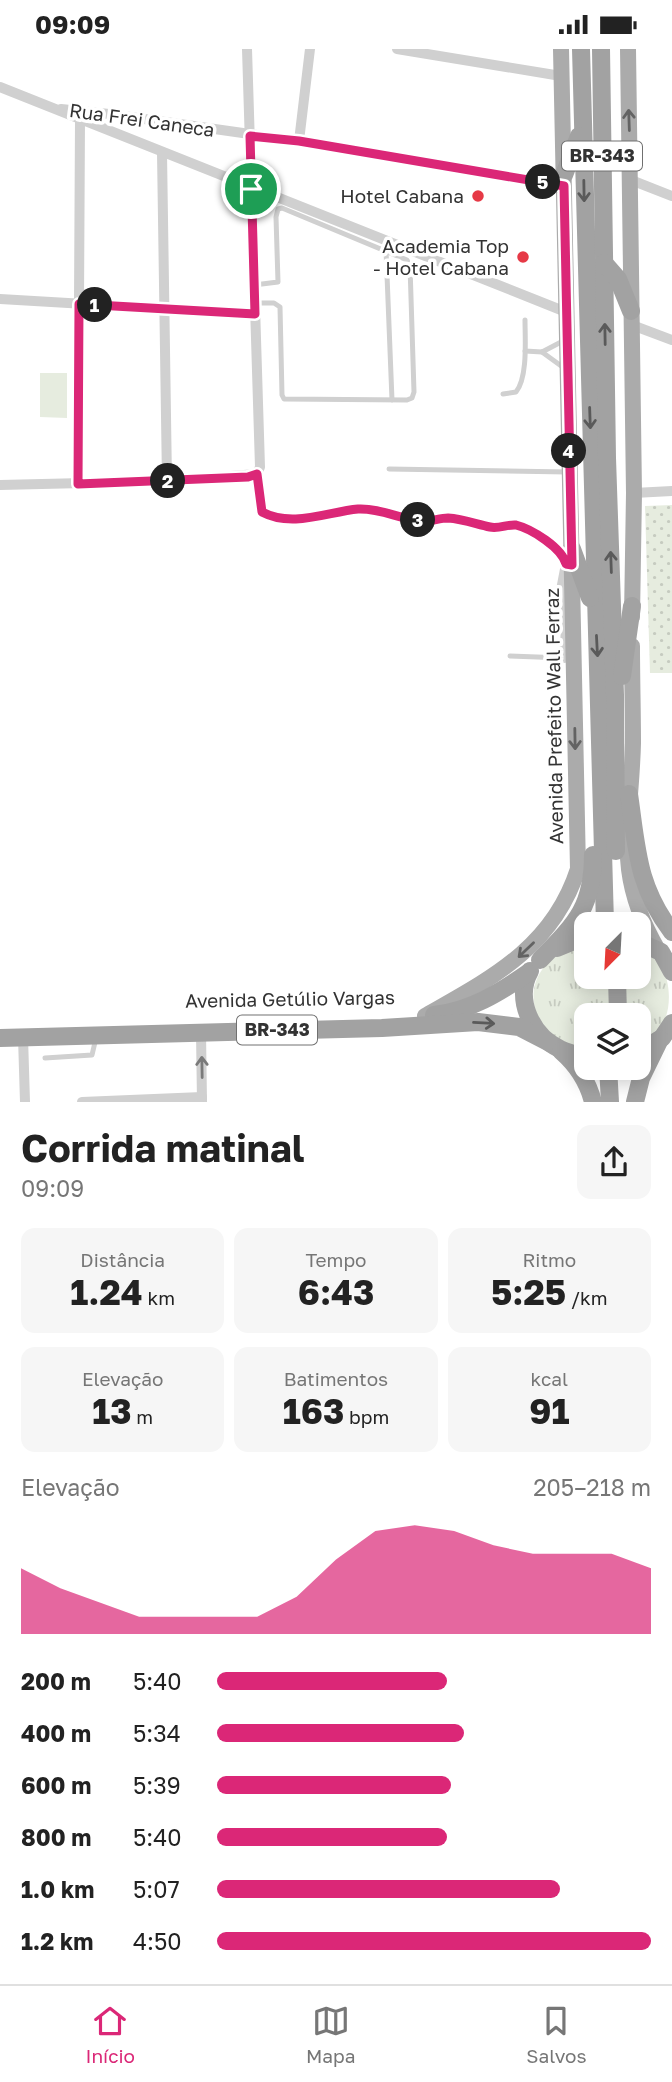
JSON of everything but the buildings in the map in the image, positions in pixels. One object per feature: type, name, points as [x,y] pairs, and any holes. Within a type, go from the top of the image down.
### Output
[{"type":"highway","name":"BR-343","points":[[534,967],[582,914],[592,886],[592,769],[608,727],[595,612],[581,49]]},
{"type":"highway","name":"BR-343","points":[[601,49],[604,263]]},
{"type":"highway","points":[[564,180],[583,127]]},
{"type":"highway","points":[[604,263],[618,279],[631,318]]},
{"type":"highway","points":[[604,263],[608,727],[615,912]]},
{"type":"highway","points":[[570,559],[595,612]]},
{"type":"highway","points":[[608,727],[632,606]]},
{"type":"highway","points":[[606,912],[609,781]]},
{"type":"highway","points":[[629,794],[643,881],[655,908],[672,932]]},
{"type":"highway","name":"BR-343","points":[[534,967],[559,946],[574,942]]},
{"type":"highway","points":[[664,953],[672,972]]},
{"type":"highway","points":[[534,967],[524,986],[523,996],[529,1018],[554,1046],[575,1063],[593,1102]]},
{"type":"highway","name":"Avenida Getúlio Vargas","points":[[0,1027],[425,1016],[449,1013],[478,1003],[534,967]]},
{"type":"highway","name":"Avenida Getúlio Vargas","points":[[0,1038],[382,1028],[478,1022],[519,1027],[554,1046]]},
{"type":"highway","points":[[651,1044],[667,1034]]},
{"type":"highway","points":[[635,1102],[641,1078],[667,1034]]},
{"type":"highway","name":"BR-343","points":[[554,1046],[574,1053]]},
{"type":"highway","points":[[609,1080],[610,1102]]},
{"type":"highway","points":[[620,1080],[620,1102]]},
{"type":"main road","name":"Avenida Prefeito Wall Ferraz","points":[[425,1016],[468,993],[511,965],[550,926],[572,888],[578,869],[569,658],[570,472],[561,49]]},
{"type":"main road","points":[[628,49],[634,493],[633,744],[626,829],[627,869],[638,911],[664,953]]},
{"type":"street","points":[[247,49],[260,467],[257,474],[262,512],[272,517],[306,519],[358,509],[377,510],[422,521],[447,518],[471,521],[491,528],[514,524],[556,547],[570,559]]},
{"type":"street","points":[[299,141],[310,49]]},
{"type":"street","points":[[397,49],[561,76]]},
{"type":"street","points":[[0,87],[566,312]]},
{"type":"street","name":"Rua Frei Caneca","points":[[51,109],[108,114],[564,180]]},
{"type":"street","points":[[78,484],[80,120]]},
{"type":"street","points":[[162,153],[167,481]]},
{"type":"street","points":[[631,180],[672,196]]},
{"type":"street","points":[[0,299],[165,309],[255,309]]},
{"type":"street","points":[[631,318],[672,340]]},
{"type":"street","points":[[0,485],[167,481],[248,477],[257,474]]},
{"type":"street","points":[[634,493],[672,491]]},
{"type":"street","points":[[85,1102],[202,1100],[201,1033]]},
{"type":"street","points":[[23,1037],[25,1102]]},
{"type":"lane","points":[[254,285],[278,282],[276,213],[282,208],[407,260],[410,278],[412,398],[284,399],[280,307],[274,303],[255,309]]},
{"type":"lane","points":[[386,250],[392,400]]},
{"type":"lane","points":[[503,394],[516,392],[521,387],[525,320]]},
{"type":"lane","points":[[525,351],[542,352],[566,340]]},
{"type":"lane","points":[[542,352],[567,370]]},
{"type":"lane","points":[[389,469],[570,472]]},
{"type":"lane","points":[[510,656],[569,658]]},
{"type":"lane","points":[[45,1058],[92,1055],[97,1035]]},
{"type":"green space","points":[[40,373],[67,373],[67,418],[40,417]]},
{"type":"green space","points":[[672,505],[672,673],[650,673],[645,506]]},
{"type":"green space","points":[[574,949],[574,989],[651,989],[652,956],[665,973],[669,990],[668,1008],[663,1024],[651,1035],[651,1003],[574,1003],[574,1046],[555,1037],[538,1017],[534,992],[543,969],[552,959]]},
{"type":"place","name":"Hotel Cabana","points":[[478,196]]},
{"type":"place","name":"Academia Top - Hotel Cabana","points":[[523,257]]},
{"type":"route","points":[[250,136],[299,141],[564,186],[572,565],[566,564],[564,555],[556,547],[514,524],[491,528],[471,521],[447,518],[422,521],[389,512],[358,509],[306,519],[272,517],[262,512],[257,474],[248,477],[78,484],[79,304],[255,314],[251,189],[250,136]]}]
